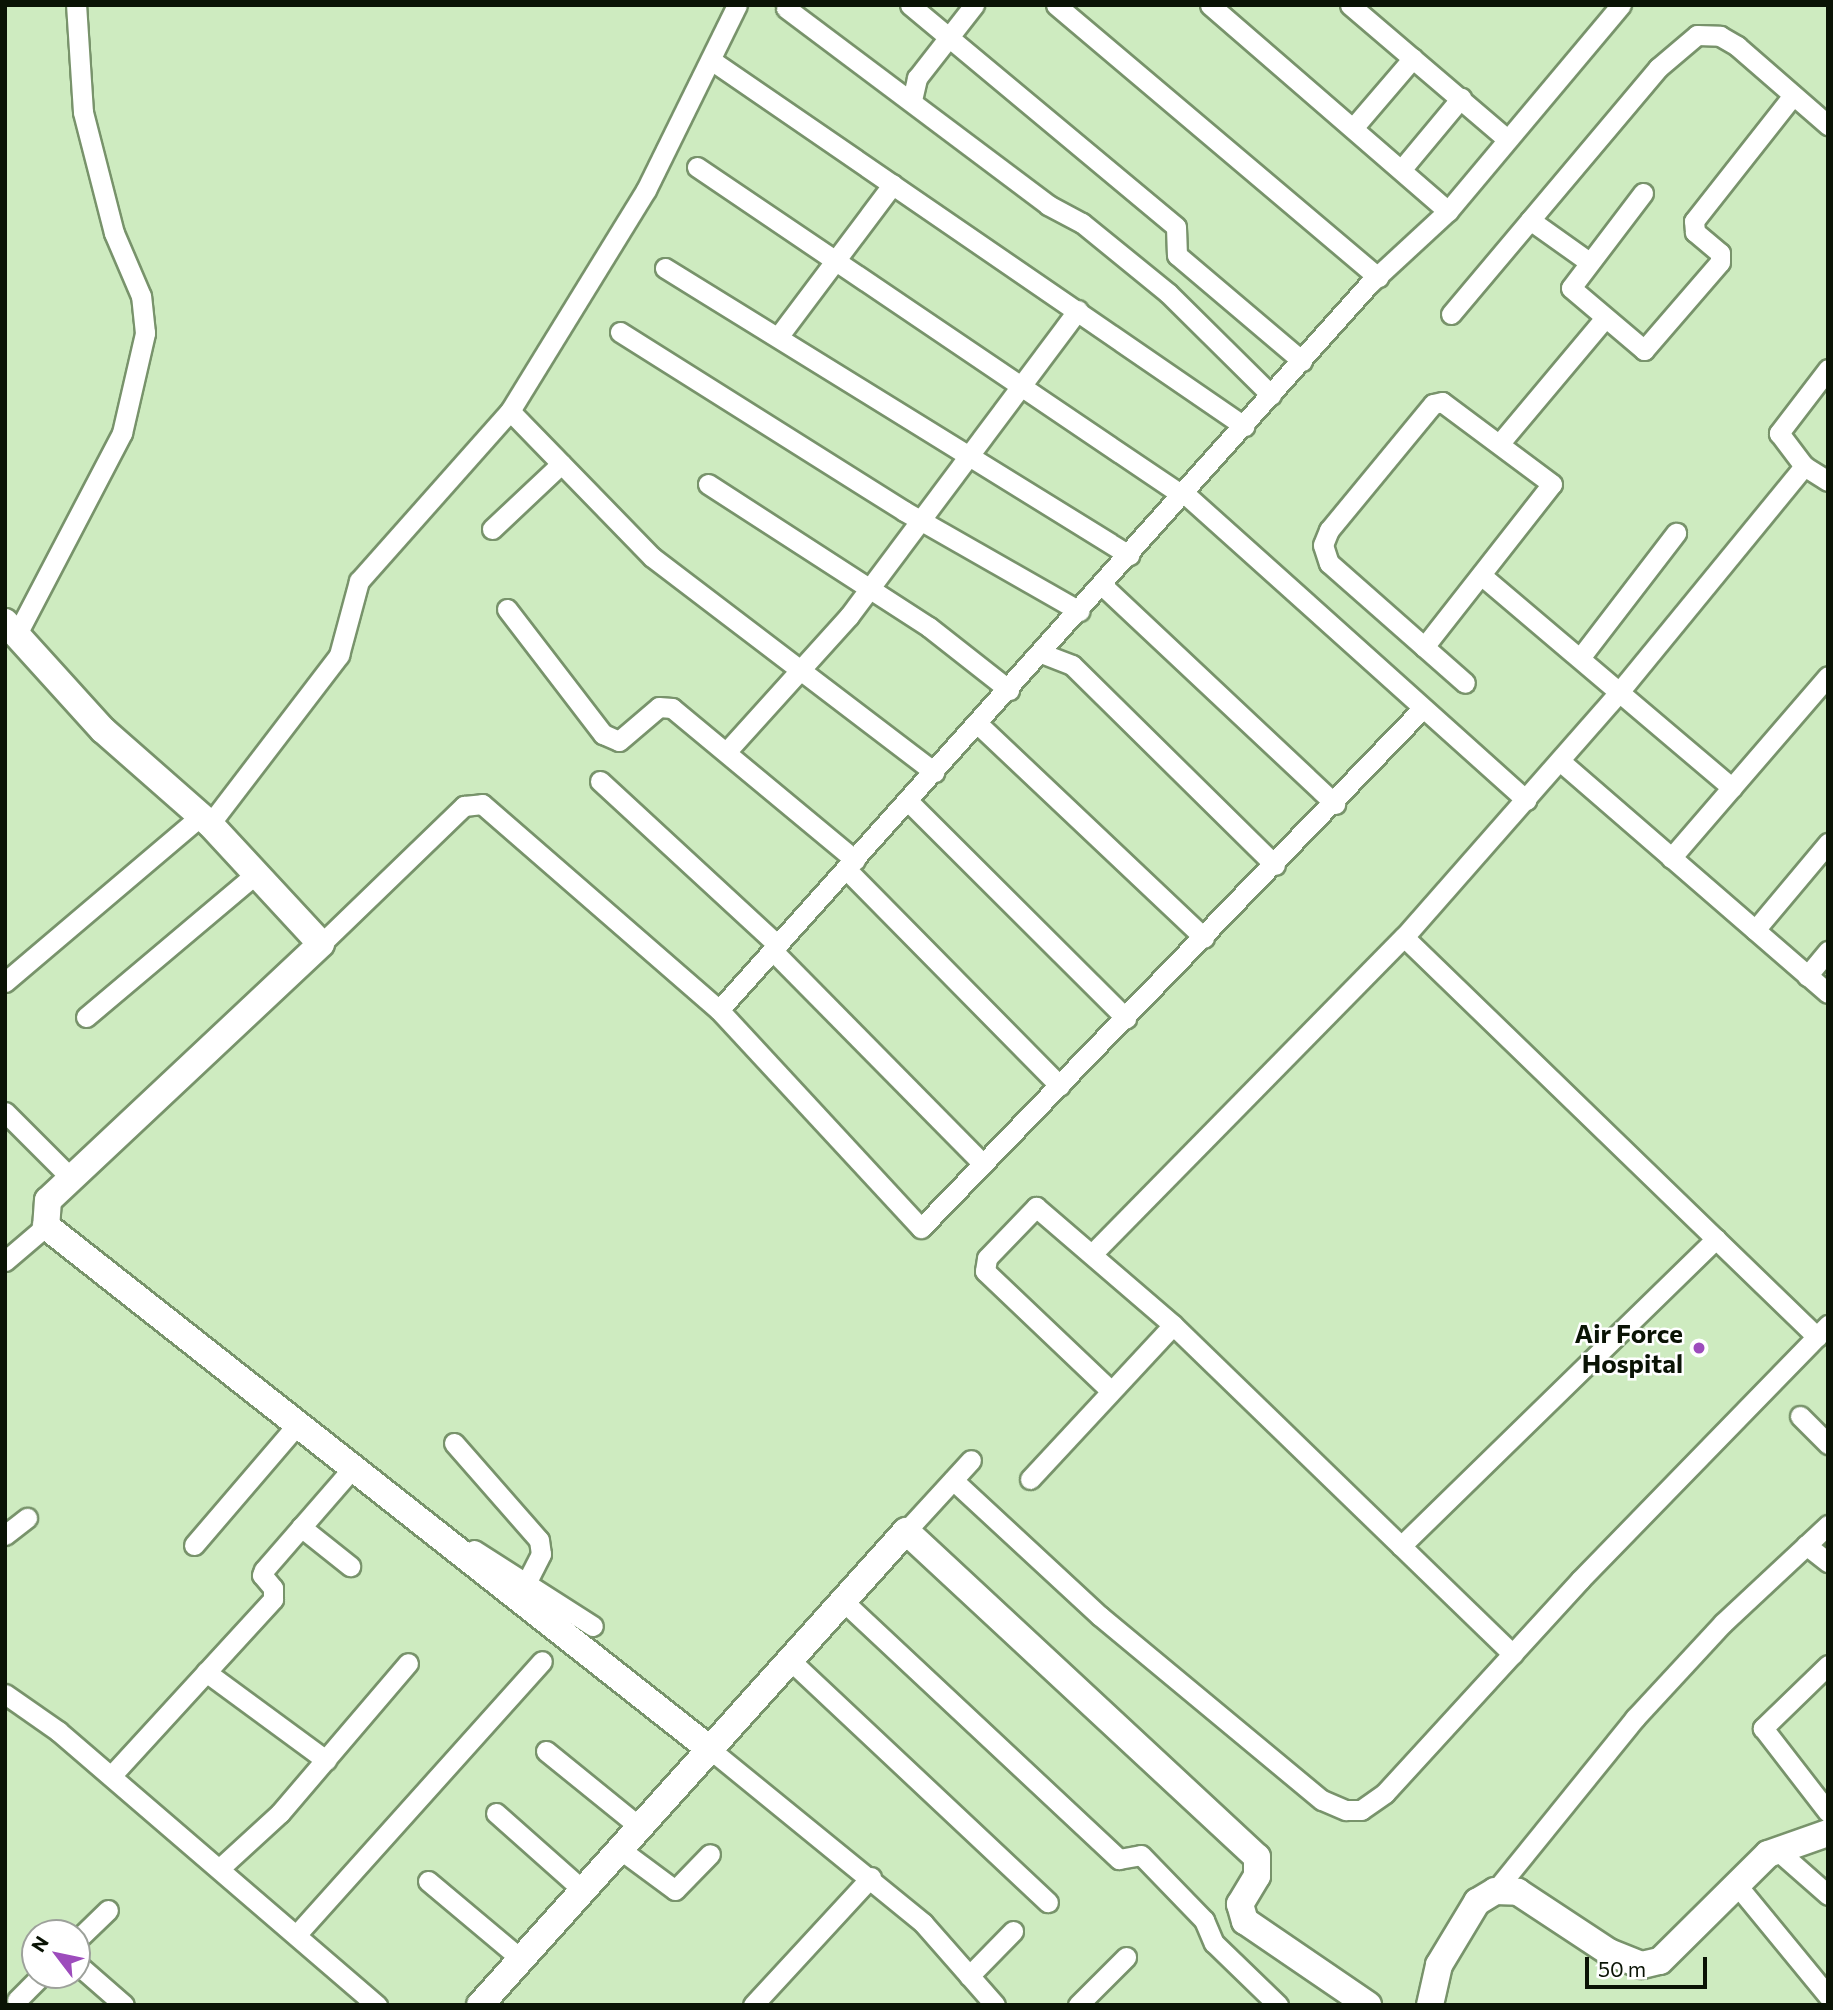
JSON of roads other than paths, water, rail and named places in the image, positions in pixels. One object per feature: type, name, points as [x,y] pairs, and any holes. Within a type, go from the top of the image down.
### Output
[{"type":"street","points":[[76,5],[83,112],[114,233],[141,296],[145,333],[122,433],[11,627],[103,730],[205,820],[258,872],[321,944]]},
{"type":"street","points":[[5,982],[205,820],[340,655],[359,581],[510,411],[646,190],[737,5]]},
{"type":"street","points":[[910,5],[1176,227],[1177,255],[1302,361]]},
{"type":"street","points":[[912,100],[917,78],[974,5]]},
{"type":"street","points":[[1056,5],[1378,277]]},
{"type":"street","points":[[1210,5],[1448,211]]},
{"type":"street","points":[[1350,5],[1507,139]]},
{"type":"street","points":[[719,1010],[1378,277],[1448,211],[1621,5]]},
{"type":"street","points":[[786,8],[912,100],[1048,205],[1082,223],[1168,293],[1271,396]]},
{"type":"street","points":[[1451,314],[1658,68],[1697,35],[1720,36],[1728,41],[1828,125]]},
{"type":"street","points":[[1353,128],[1413,58]]},
{"type":"street","points":[[712,60],[1244,426]]},
{"type":"street","points":[[1643,193],[1571,288],[1604,319],[1644,350],[1720,262],[1720,253],[1695,232],[1694,221],[1793,95]]},
{"type":"street","points":[[1401,170],[1461,98]]},
{"type":"street","points":[[697,167],[1183,494],[1526,800]]},
{"type":"street","points":[[778,337],[893,184]]},
{"type":"street","points":[[1530,220],[1589,262]]},
{"type":"street","points":[[665,268],[968,459],[1129,555]]},
{"type":"street","points":[[728,750],[869,590],[1077,310]]},
{"type":"street","points":[[1500,443],[1604,319]]},
{"type":"street","points":[[620,332],[922,521],[1079,611]]},
{"type":"street","points":[[1828,369],[1780,426],[1781,440],[1804,466],[1828,481]]},
{"type":"street","points":[[1424,647],[1552,484],[1500,443],[1437,401],[1324,537],[1329,563],[1424,647],[1465,683]]},
{"type":"street","points":[[510,411],[652,557],[934,772]]},
{"type":"street","points":[[492,529],[561,464]]},
{"type":"street","points":[[1093,1253],[1404,937],[1620,691],[1804,466]]},
{"type":"street","points":[[708,484],[929,627],[1009,690]]},
{"type":"street","points":[[1580,658],[1676,533]]},
{"type":"street","points":[[1481,575],[1732,788]]},
{"type":"street","points":[[1102,585],[1335,804]]},
{"type":"street","points":[[507,609],[610,739],[626,737],[665,706],[728,750],[851,865],[1060,1086]]},
{"type":"street","points":[[1041,653],[1072,665],[1275,865]]},
{"type":"street","points":[[1671,858],[1828,676]]},
{"type":"street","points":[[5,1261],[46,1226],[48,1200],[464,806],[474,803],[482,804],[719,1010],[921,1228],[1335,804],[1422,709]]},
{"type":"street","points":[[978,724],[1204,938]]},
{"type":"street","points":[[1560,761],[1828,993]]},
{"type":"street","points":[[600,781],[776,948],[983,1164]]},
{"type":"street","points":[[908,801],[1126,1018]]},
{"type":"street","points":[[1755,930],[1828,843]]},
{"type":"street","points":[[86,1017],[258,872]]},
{"type":"street","points":[[953,1480],[1100,1616],[1334,1807],[1361,1810],[1373,1804],[1822,1331],[1716,1239],[1404,937]]},
{"type":"street","points":[[1807,976],[1828,951]]},
{"type":"street","points":[[5,1112],[71,1178]]},
{"type":"street","points":[[1111,1391],[985,1272],[983,1265],[1036,1207],[1093,1253],[1172,1325],[1513,1654]]},
{"type":"street","points":[[46,1226],[351,1470],[711,1749],[871,1877],[923,1923],[995,2005]]},
{"type":"street","points":[[1401,1546],[1716,1239]]},
{"type":"street","points":[[1030,1479],[1172,1325]]},
{"type":"street","points":[[1800,1416],[1828,1444]]},
{"type":"street","points":[[194,1545],[296,1426]]},
{"type":"street","points":[[454,1443],[539,1540],[541,1554],[526,1583]]},
{"type":"street","points":[[480,2005],[792,1662],[898,1534],[906,1531],[971,1460]]},
{"type":"street","points":[[111,1776],[273,1599],[273,1588],[262,1575],[351,1470]]},
{"type":"street","points":[[5,1535],[27,1518]]},
{"type":"street","points":[[1430,2005],[1439,1965],[1478,1902],[1495,1891],[1635,1718],[1723,1623],[1828,1525]]},
{"type":"street","points":[[438,1526],[593,1626]]},
{"type":"street","points":[[301,1527],[350,1566]]},
{"type":"street","points":[[906,1531],[1257,1857],[1257,1876],[1240,1904],[1245,1920],[1368,2005]]},
{"type":"street","points":[[1806,1545],[1828,1562]]},
{"type":"street","points":[[843,1601],[1119,1859],[1141,1855],[1204,1920],[1213,1943],[1278,2005]]},
{"type":"street","points":[[298,1933],[542,1661]]},
{"type":"street","points":[[792,1662],[1048,1902]]},
{"type":"street","points":[[220,1868],[280,1813],[408,1663]]},
{"type":"street","points":[[206,1672],[326,1760]]},
{"type":"street","points":[[1824,1675],[1763,1728],[1828,1812]]},
{"type":"street","points":[[5,1694],[111,1776],[298,1933],[377,2005]]},
{"type":"street","points":[[546,1751],[641,1828]]},
{"type":"street","points":[[496,1813],[583,1891]]},
{"type":"street","points":[[1495,1891],[1518,1892],[1609,1952],[1642,1965],[1660,1961],[1736,1884],[1777,1850],[1828,1833]]},
{"type":"street","points":[[621,1850],[675,1890],[710,1854]]},
{"type":"street","points":[[1777,1850],[1828,1895]]},
{"type":"street","points":[[753,2005],[871,1877]]},
{"type":"street","points":[[428,1881],[522,1959]]},
{"type":"street","points":[[1736,1884],[1828,1996]]},
{"type":"street","points":[[91,1926],[107,1910]]},
{"type":"street","points":[[969,1976],[1013,1931]]},
{"type":"street","points":[[1079,2005],[1126,1957]]},
{"type":"street","points":[[91,1976],[124,2005]]},
{"type":"place","name":"Air Force Hospital","points":[[1699,1348]]}]
